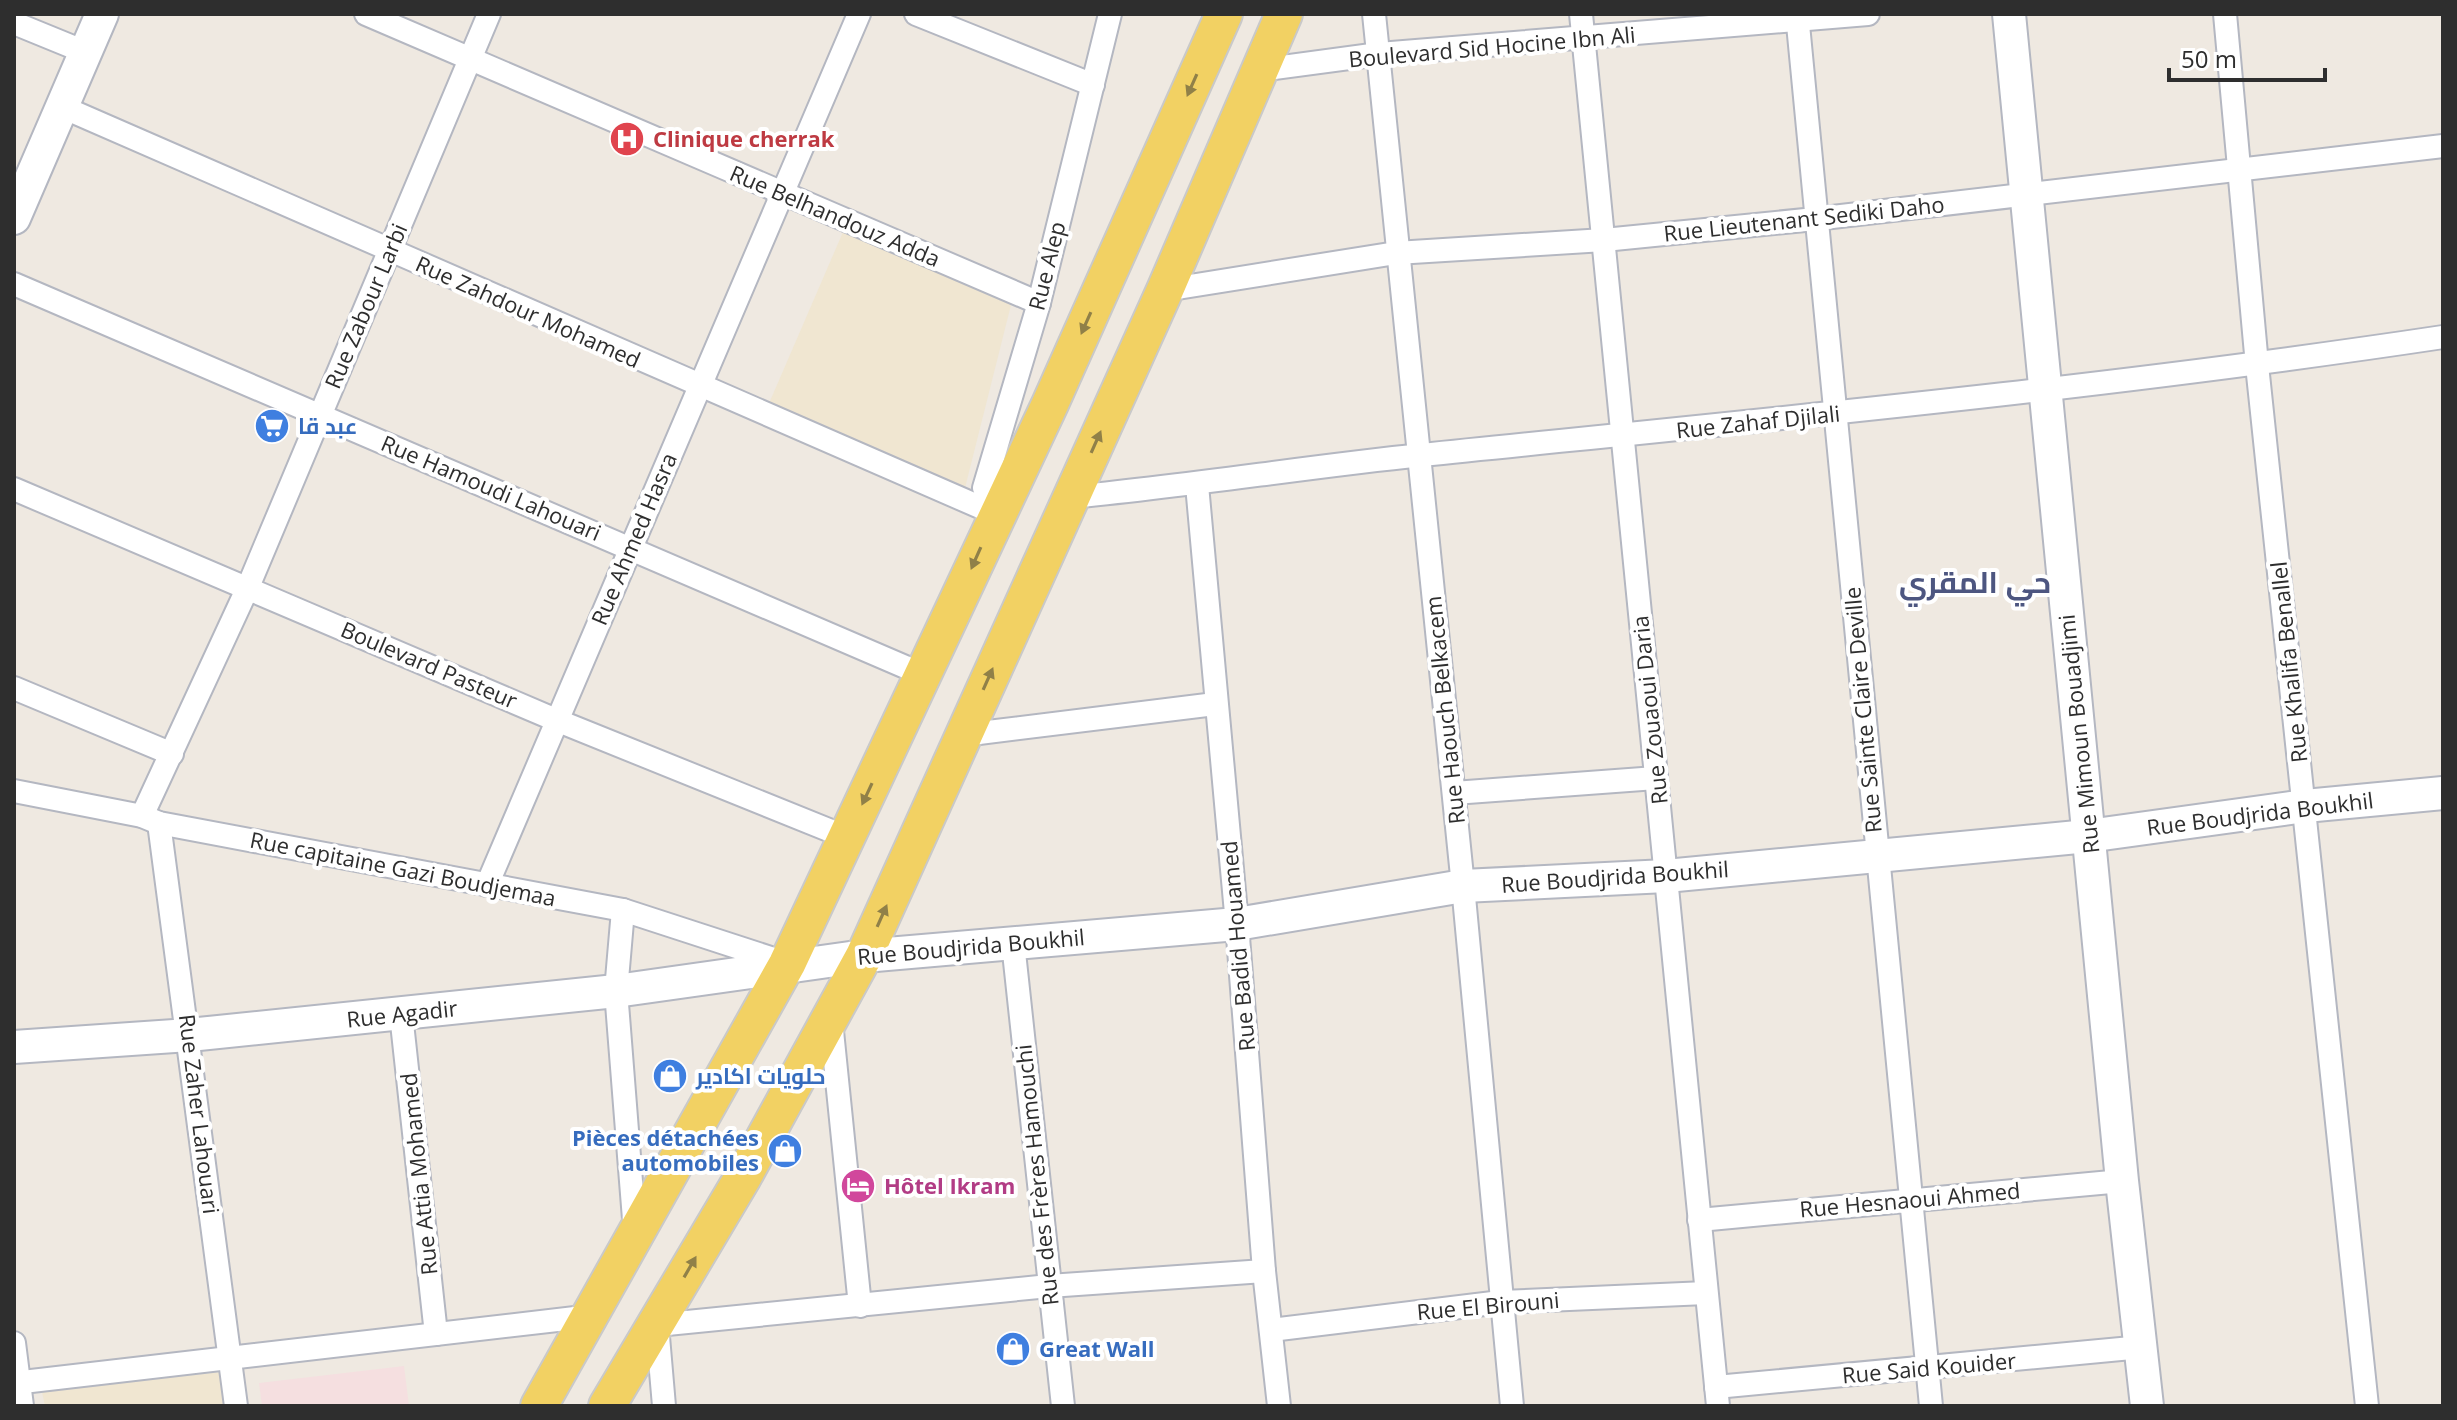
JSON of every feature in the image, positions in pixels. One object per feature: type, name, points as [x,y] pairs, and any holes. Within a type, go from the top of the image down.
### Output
[{"type":"main road","points":[[539,1406],[787,964],[1050,404],[1224,14]]},
{"type":"main road","points":[[607,1406],[657,1325],[864,956],[1165,290],[1284,14]]},
{"type":"street","points":[[14,218],[22,175],[60,106],[102,14]]},
{"type":"street","name":"Rue Belhandouz Adda","points":[[366,14],[1039,303]]},
{"type":"street","name":"Rue Zabour Larbi","points":[[151,819],[172,754],[248,587],[489,14]]},
{"type":"street","name":"Rue Ahmed Hasra","points":[[487,885],[859,14]]},
{"type":"street","points":[[916,14],[1093,85]]},
{"type":"street","name":"Rue Alep","points":[[996,514],[984,488],[1039,303],[1110,14]]},
{"type":"street","name":"Rue Haouch Belkacem","points":[[1374,14],[1396,253],[1454,793],[1512,1406]]},
{"type":"street","name":"Rue Zouaoui Daria","points":[[1581,14],[1717,1396]]},
{"type":"street","name":"Boulevard Sid Hocine Ibn Ali","points":[[1259,70],[1379,54],[1584,40],[1797,17],[1868,14]]},
{"type":"street","name":"Rue Mimoun Bouadjimi","points":[[2009,14],[2122,1181],[2147,1406]]},
{"type":"street","name":"Rue Khalifa Benallel","points":[[2225,14],[2257,365],[2367,1406]]},
{"type":"street","name":"Rue Sainte Claire Deville","points":[[1797,17],[1931,1406]]},
{"type":"street","points":[[14,23],[85,52]]},
{"type":"street","name":"Rue Zahdour Mohamed","points":[[60,106],[996,514]]},
{"type":"street","name":"Rue Lieutenant Sediki Daho","points":[[1165,290],[1396,253],[1604,240],[1815,219],[2443,146]]},
{"type":"street","name":"Rue Hamoudi Lahouari","points":[[14,284],[924,675]]},
{"type":"street","name":"Rue Zahaf Djilali","points":[[1071,497],[1197,485],[1419,455],[2045,390],[2257,365],[2443,337]]},
{"type":"street","name":"Rue Badid Houamed","points":[[1197,485],[1237,924],[1264,1271],[1279,1406]]},
{"type":"street","name":"Boulevard Pasteur","points":[[14,489],[556,720],[846,837]]},
{"type":"street","points":[[14,688],[172,754]]},
{"type":"street","points":[[963,735],[1215,704]]},
{"type":"street","points":[[1454,793],[1656,778]]},
{"type":"street","name":"Rue capitaine Gazi Boudjemaa","points":[[14,791],[623,910],[787,964]]},
{"type":"street","name":"Rue Boudjrida Boukhil","points":[[787,964],[1237,924],[1463,886],[1666,876],[2088,836],[2305,806],[2443,793]]},
{"type":"street","name":"Rue Zaher Lahouari","points":[[151,819],[189,1035],[236,1406]]},
{"type":"street","points":[[623,910],[616,991],[635,1237]]},
{"type":"street","name":"Rue des Frères Hamouchi","points":[[1013,943],[1063,1406]]},
{"type":"street","name":"Rue Agadir","points":[[14,1047],[189,1035],[616,991],[787,964]]},
{"type":"street","name":"Rue Attia Mohamed","points":[[401,1014],[436,1334]]},
{"type":"street","points":[[830,1018],[860,1306]]},
{"type":"street","name":"Rue Hesnaoui Ahmed","points":[[1699,1220],[2122,1181]]},
{"type":"street","points":[[664,1406],[657,1325],[1049,1286],[1264,1271]]},
{"type":"street","name":"Rue El Birouni","points":[[1271,1330],[1501,1302],[1706,1293]]},
{"type":"street","points":[[16,1383],[592,1316]]},
{"type":"street","points":[[14,1343],[16,1383],[22,1406]]},
{"type":"street","name":"Rue Said Kouider","points":[[1717,1396],[1927,1369],[2142,1347]]},
{"type":"shaded area","points":[[843,232],[1013,297],[965,488],[767,408]]},
{"type":"shaded area","points":[[404,1366],[409,1406],[262,1406],[259,1383]]},
{"type":"shaded area","points":[[221,1372],[225,1406],[45,1406],[42,1392]]},
{"type":"place","name":"Clinique cherrak","points":[[627,139]]},
{"type":"place","name":"عبد قا","points":[[272,426]]},
{"type":"place","name":"حلويات اكادير","points":[[670,1076]]},
{"type":"place","name":"Pièces détachées automobiles","points":[[785,1151]]},
{"type":"place","name":"Hôtel Ikram","points":[[858,1186]]},
{"type":"place","name":"Great Wall","points":[[1013,1349]]},
{"type":"district","name":"حي المقري","points":[[1975,583]]}]
